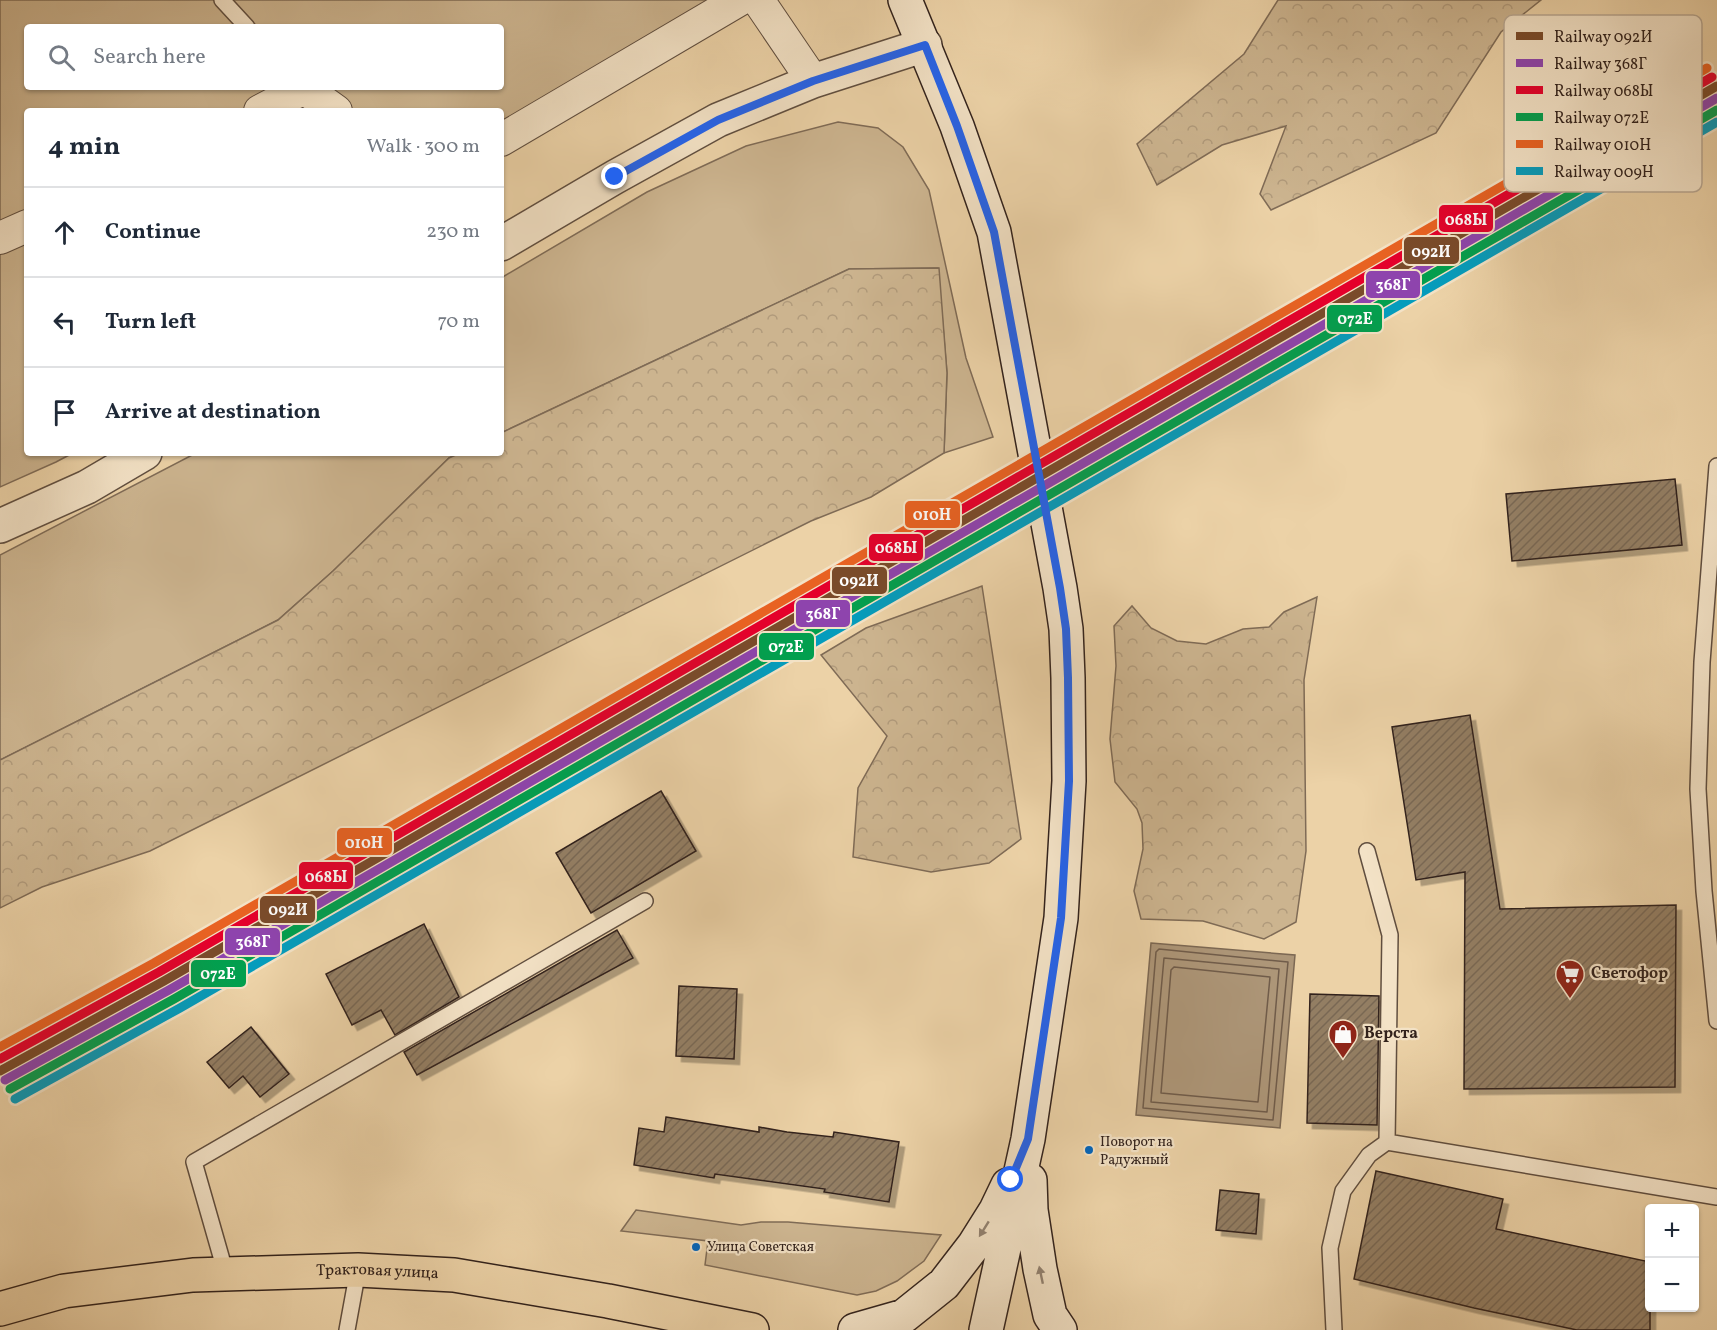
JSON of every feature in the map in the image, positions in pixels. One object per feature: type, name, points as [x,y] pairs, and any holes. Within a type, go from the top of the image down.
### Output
[{"type":"main road","points":[[906,0],[957,126],[994,232],[1066,629],[1069,781],[1061,918],[1028,1139],[986,1330]]},
{"type":"main road","points":[[504,242],[718,120],[813,81],[925,45]]},
{"type":"main road","points":[[0,526],[87,487],[140,456]]},
{"type":"main road","points":[[855,1330],[904,1316],[944,1284],[974,1245],[996,1210],[1028,1139]]},
{"type":"main road","points":[[1028,1139],[1031,1210],[1040,1269],[1050,1315],[1060,1330]]},
{"type":"main road","name":"Трактовая улица","points":[[0,1309],[64,1291],[193,1275],[358,1270],[454,1275],[608,1301],[752,1330]]},
{"type":"street","points":[[504,138],[739,0]]},
{"type":"street","points":[[759,0],[813,81]]},
{"type":"street","points":[[265,108],[298,90]]},
{"type":"street","points":[[307,90],[332,108]]},
{"type":"street","points":[[0,238],[24,227]]},
{"type":"lane","points":[[222,0],[244,24]]},
{"type":"lane","points":[[1717,466],[1702,662],[1698,789],[1704,891],[1717,1021]]},
{"type":"lane","points":[[1367,851],[1390,935],[1388,1142]]},
{"type":"lane","points":[[226,1274],[194,1162],[645,901]]},
{"type":"lane","points":[[1334,1330],[1330,1248],[1343,1191],[1369,1155],[1388,1142],[1717,1197]]},
{"type":"lane","points":[[347,1330],[358,1270]]},
{"type":"green space","points":[[0,0],[714,0],[504,130],[504,108],[24,108],[24,456],[67,456],[0,487]]},
{"type":"green space","points":[[1278,0],[1541,0],[1522,15],[1504,15],[1504,30],[1436,133],[1271,210],[1260,194],[1286,126],[1222,145],[1157,185],[1137,144],[1244,54]]},
{"type":"green space","points":[[838,122],[878,128],[903,147],[929,190],[966,358],[993,437],[944,453],[947,373],[938,268],[849,269],[504,432],[504,276],[647,192],[746,146]]},
{"type":"green space","points":[[939,268],[947,373],[944,453],[871,497],[811,521],[150,851],[42,887],[0,908],[0,760],[278,620],[333,571],[449,458],[453,456],[504,456],[504,432],[849,269]]},
{"type":"green space","points":[[190,456],[453,456],[278,620],[0,760],[0,555]]},
{"type":"green space","points":[[982,586],[1021,839],[989,863],[931,872],[853,857],[858,788],[887,736],[821,655],[866,628]]},
{"type":"green space","points":[[1317,597],[1304,680],[1306,851],[1296,922],[1264,939],[1203,921],[1141,919],[1134,891],[1143,849],[1142,823],[1137,809],[1115,782],[1110,739],[1116,666],[1114,626],[1132,606],[1151,628],[1177,641],[1206,644],[1243,629],[1269,627],[1284,612]]},
{"type":"green space","points":[[636,1210],[741,1225],[788,1222],[941,1235],[924,1261],[897,1281],[876,1291],[857,1295],[705,1265],[708,1241],[621,1231]]},
{"type":"water","points":[[1151,943],[1295,955],[1280,1128],[1136,1115]]},
{"type":"building","points":[[1675,479],[1682,545],[1512,561],[1506,494]]},
{"type":"building","name":"Светофор","points":[[1470,715],[1500,909],[1676,905],[1675,1087],[1464,1089],[1465,872],[1416,880],[1392,727]]},
{"type":"building","points":[[661,791],[696,851],[591,913],[556,853]]},
{"type":"building","points":[[424,924],[459,997],[395,1035],[381,1010],[352,1025],[326,974]]},
{"type":"building","points":[[617,930],[633,958],[417,1075],[404,1052]]},
{"type":"building","points":[[679,986],[737,989],[734,1059],[676,1056]]},
{"type":"building","name":"Верста","points":[[1310,994],[1379,996],[1377,1125],[1307,1123]]},
{"type":"building","points":[[251,1027],[289,1074],[260,1097],[243,1076],[229,1088],[207,1062]]},
{"type":"building","points":[[666,1117],[759,1132],[759,1127],[833,1137],[834,1132],[899,1142],[889,1202],[824,1192],[825,1189],[715,1174],[714,1178],[634,1165],[639,1128],[664,1132]]},
{"type":"building","points":[[1376,1171],[1503,1199],[1496,1229],[1645,1261],[1645,1312],[1650,1312],[1650,1330],[1577,1330],[1354,1279]]},
{"type":"building","points":[[1220,1190],[1259,1194],[1256,1234],[1216,1230]]},
{"type":"rail line","name":"010Н","points":[[1702,71],[1707,68]]},
{"type":"rail line","name":"068Ы","points":[[1702,83],[1712,77]]},
{"type":"rail line","name":"092И","points":[[1702,95],[1717,86]]},
{"type":"rail line","name":"368Г","points":[[1702,107],[1717,98]]},
{"type":"rail line","name":"072Е","points":[[1702,119],[1717,110]]},
{"type":"rail line","name":"009Н","points":[[1702,131],[1717,122]]},
{"type":"rail line","name":"010Н","points":[[0,1047],[154,963],[1504,185]]},
{"type":"rail line","name":"068Ы","points":[[0,1059],[159,972],[1512,192]]},
{"type":"rail line","name":"092И","points":[[0,1071],[164,981],[1533,192]]},
{"type":"rail line","name":"368Г","points":[[5,1080],[169,990],[1554,192]]},
{"type":"rail line","name":"072Е","points":[[10,1089],[174,999],[1575,192]]},
{"type":"rail line","name":"009Н","points":[[15,1099],[180,1008],[1596,192]]},
{"type":"place","name":"Светофор","points":[[1570,1000]]},
{"type":"place","name":"Верста","points":[[1343,1060]]},
{"type":"place","name":"Поворот на Радужный","points":[[1089,1150]]},
{"type":"place","name":"Улица Советская","points":[[696,1247]]},
{"type":"route","points":[[615,177],[718,120],[813,81],[925,45],[957,126],[994,232],[1066,629],[1069,781],[1061,918],[1028,1139],[1011,1180]]}]
